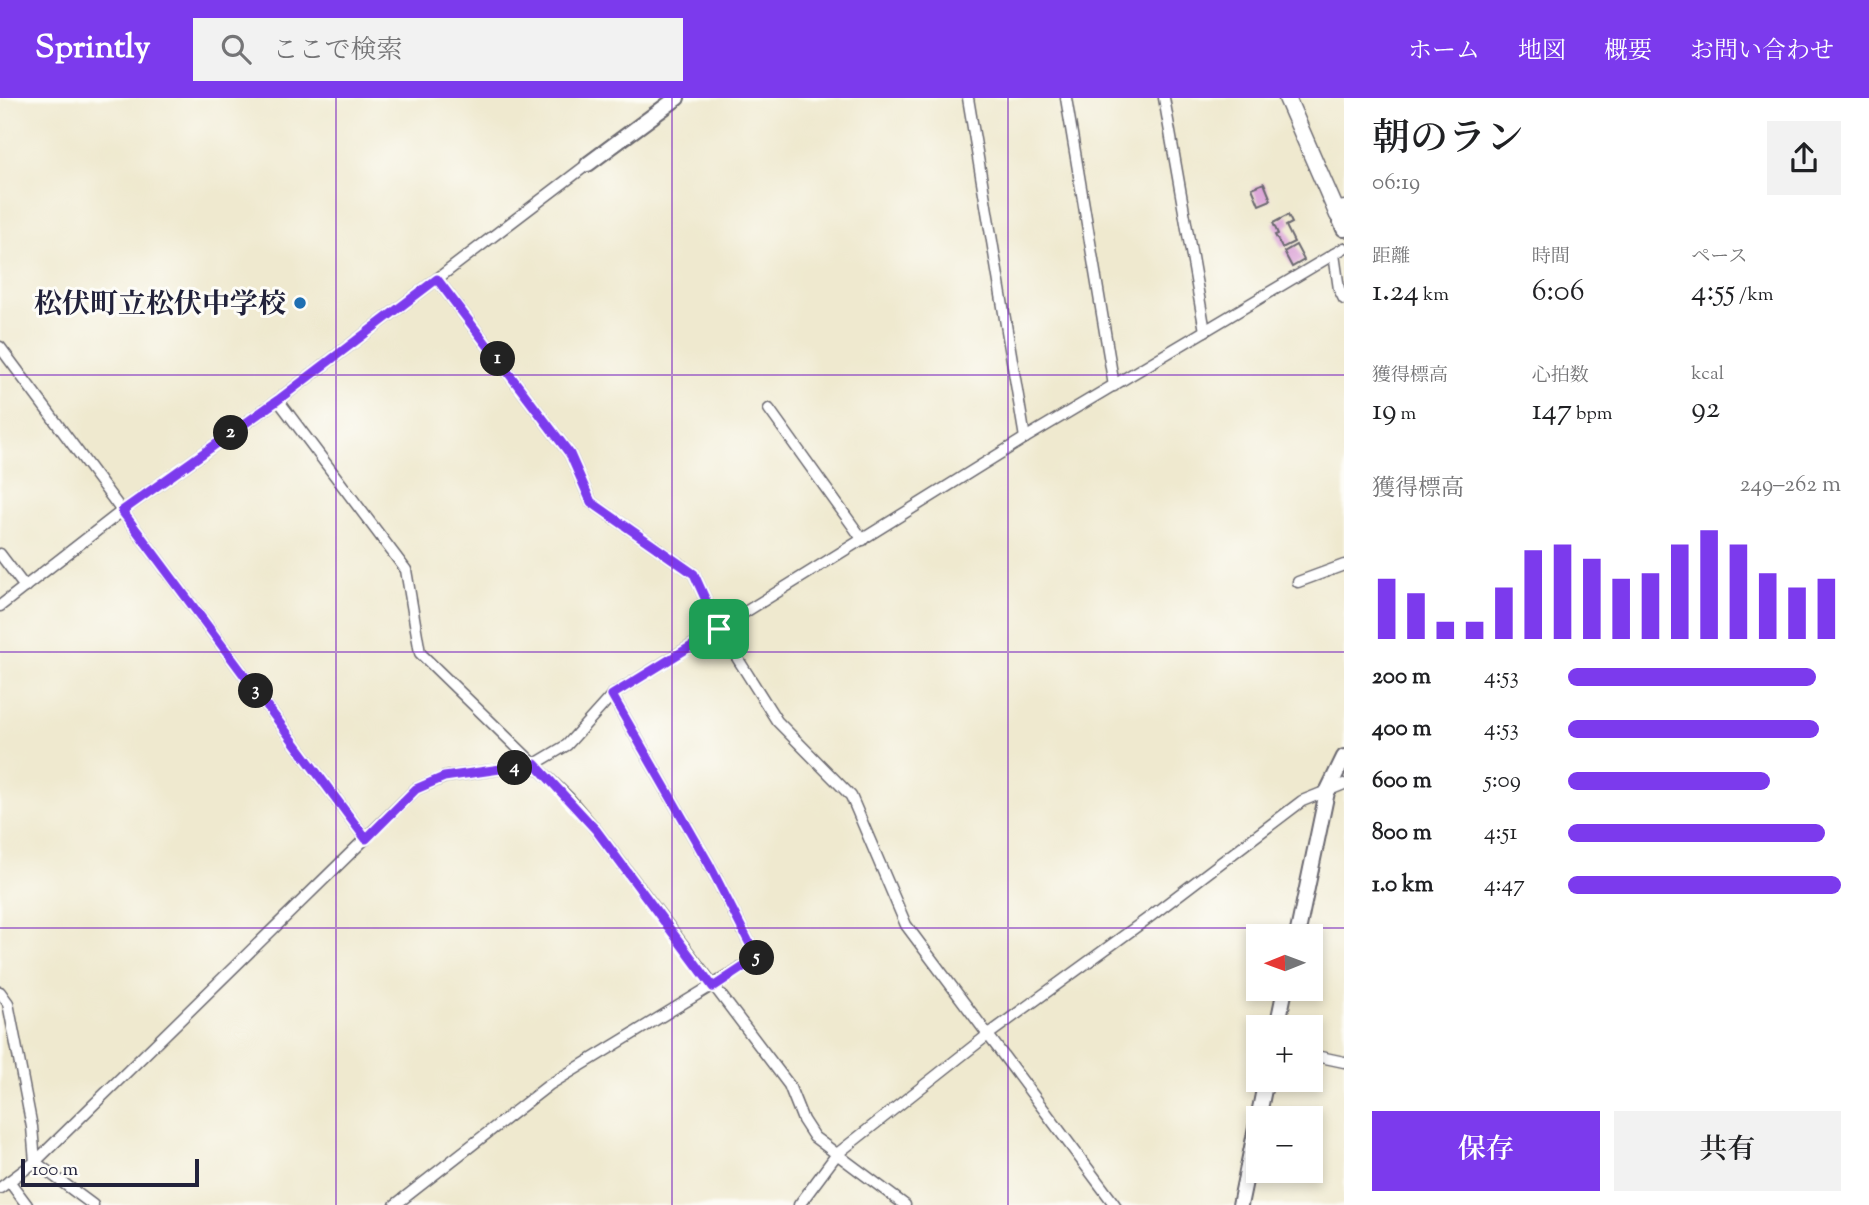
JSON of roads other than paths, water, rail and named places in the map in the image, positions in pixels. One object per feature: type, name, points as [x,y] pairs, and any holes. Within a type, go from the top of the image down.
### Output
[{"type":"main road","points":[[1287,98],[1342,218]]},
{"type":"street","points":[[0,606],[122,511],[278,400],[677,98]]},
{"type":"street","points":[[968,98],[1025,438]]},
{"type":"street","points":[[1066,98],[1114,386]]},
{"type":"street","points":[[1164,98],[1205,331]]},
{"type":"street","points":[[27,1205],[4,1184],[34,1162],[416,789],[444,777],[535,764],[567,745],[612,695],[1025,438],[1344,248]]},
{"type":"street","points":[[1334,254],[1339,289],[1344,299]]},
{"type":"street","points":[[437,279],[570,454],[591,502],[694,574],[719,629],[777,721],[851,796],[906,925],[1115,1205]]},
{"type":"street","points":[[0,347],[366,839]]},
{"type":"street","points":[[278,400],[406,570],[419,653],[535,764],[596,830],[789,1086],[803,1120],[814,1137],[905,1205]]},
{"type":"street","points":[[769,409],[863,540]]},
{"type":"street","points":[[0,554],[25,587]]},
{"type":"street","points":[[1298,582],[1344,565]]},
{"type":"street","points":[[395,1205],[549,1084],[757,958],[709,864],[612,695]]},
{"type":"street","points":[[1300,924],[1327,792],[1344,757]]},
{"type":"street","points":[[799,1205],[837,1154],[989,1034],[1302,801],[1344,784]]},
{"type":"street","points":[[0,992],[8,1003],[32,1127],[34,1162]]},
{"type":"street","points":[[1323,1058],[1344,1062]]},
{"type":"street","points":[[1240,1205],[1264,1092]]},
{"type":"street","points":[[34,1162],[93,1205]]},
{"type":"place","name":"松伏町立松伏中学校","points":[[300,303]]}]
